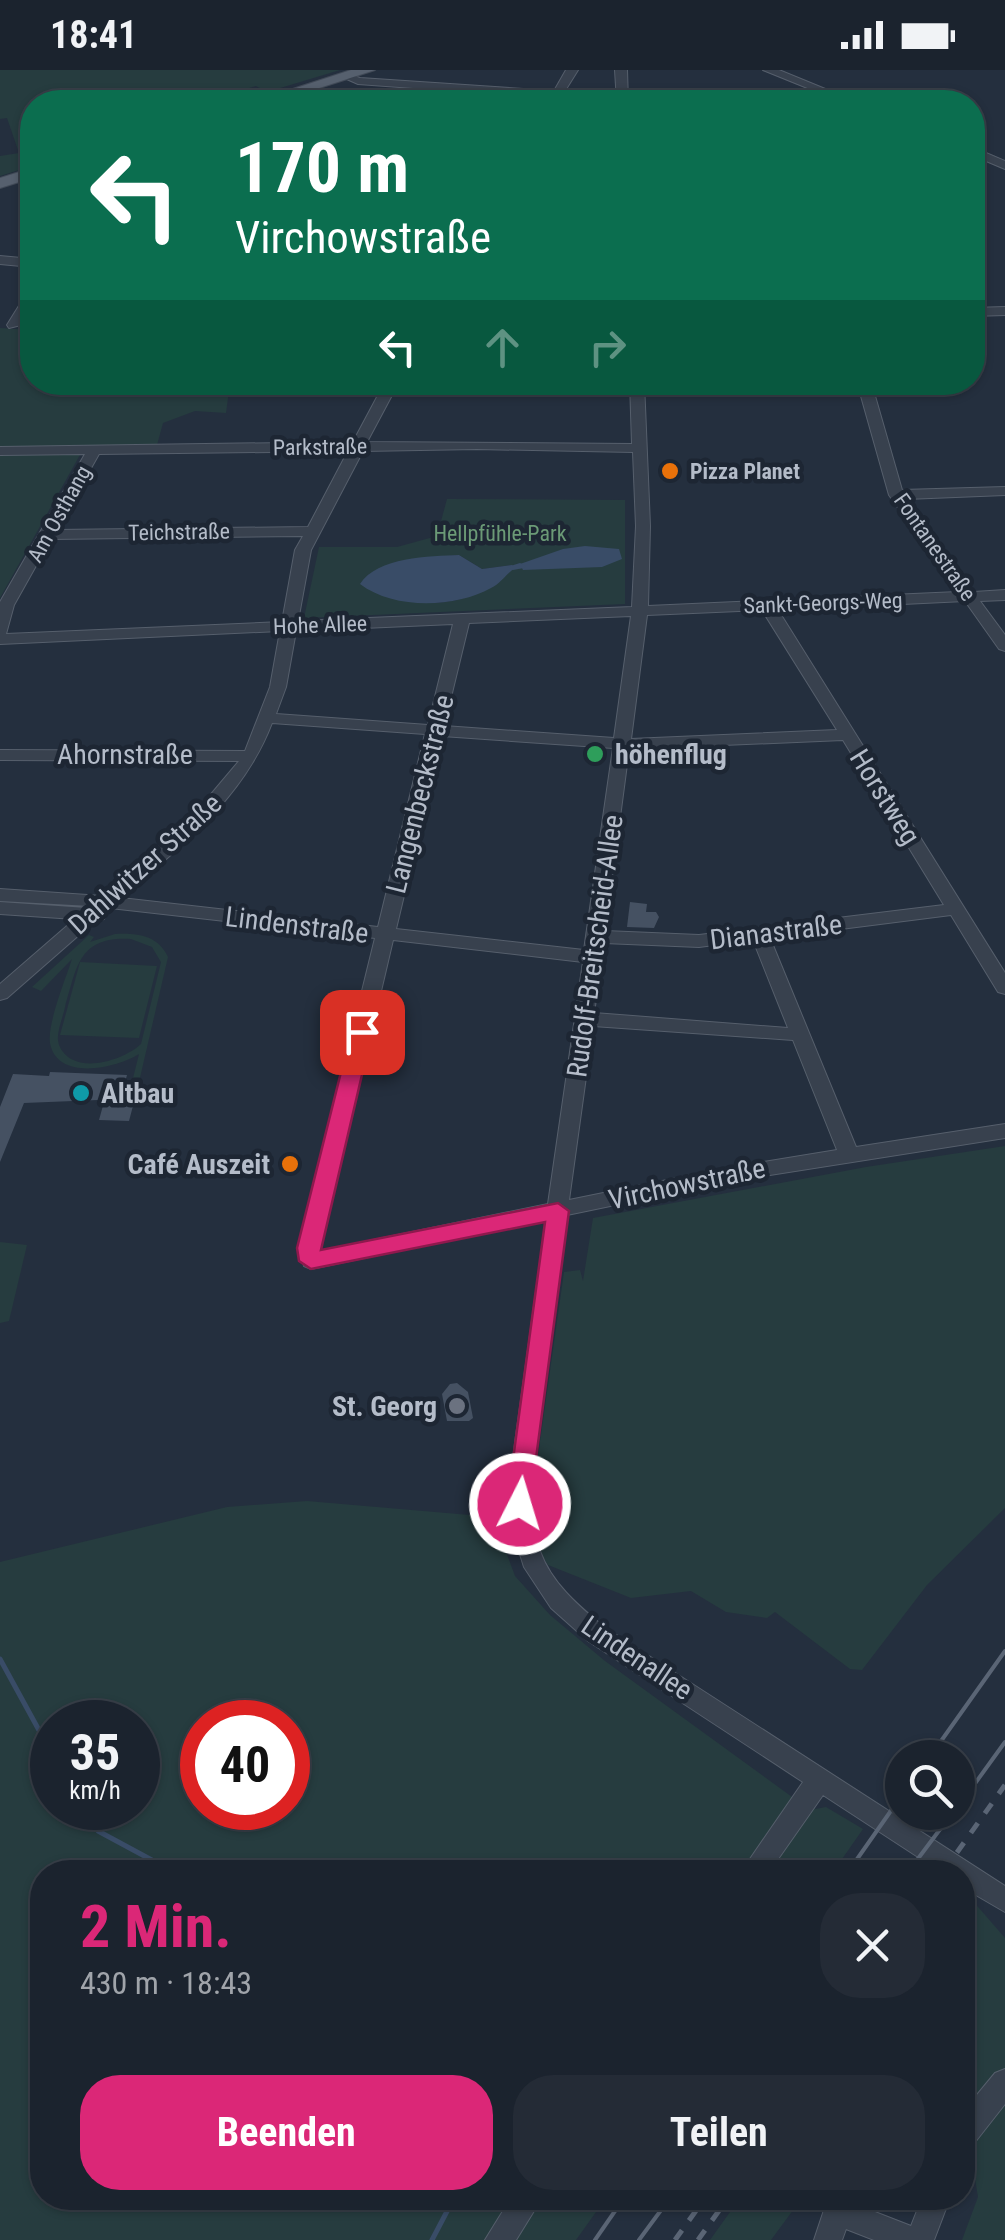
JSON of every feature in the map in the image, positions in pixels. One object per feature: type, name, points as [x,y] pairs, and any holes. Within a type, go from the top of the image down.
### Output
[{"type":"main road","points":[[300,90],[367,70]]},
{"type":"street","points":[[770,70],[811,90]]},
{"type":"street","points":[[346,76],[358,81],[456,90]]},
{"type":"street","name":"Dahlwitzer Straße","points":[[0,994],[198,821],[233,783],[251,756],[268,718],[310,531],[384,395]]},
{"type":"street","name":"Rudolf-Breitscheid-Allee","points":[[558,1211],[640,611],[638,395]]},
{"type":"street","name":"Fontanestraße","points":[[868,395],[896,496],[1005,646]]},
{"type":"street","name":"Parkstraße","points":[[0,450],[640,448]]},
{"type":"street","name":"Am Osthang","points":[[0,635],[3,604],[48,535],[94,451]]},
{"type":"street","points":[[896,496],[1005,491]]},
{"type":"street","name":"Teichstraße","points":[[48,535],[310,531]]},
{"type":"street","name":"Sankt-Georgs-Weg","points":[[640,611],[1005,594]]},
{"type":"street","name":"Horstweg","points":[[766,605],[1005,988]]},
{"type":"street","name":"Hohe Allee","points":[[0,635],[640,611]]},
{"type":"street","name":"Langenbeckstraße","points":[[311,1261],[309,1248],[462,618]]},
{"type":"street","points":[[268,718],[622,744],[845,735]]},
{"type":"street","name":"Ahornstraße","points":[[0,755],[251,756]]},
{"type":"street","name":"Lindenstraße","points":[[0,895],[384,941],[594,954]]},
{"type":"street","name":"Lindenstraße","points":[[0,908],[99,908]]},
{"type":"street","name":"Dianastraße","points":[[594,954],[955,909]]},
{"type":"street","points":[[760,936],[848,1154]]},
{"type":"street","points":[[585,1019],[783,1034],[800,1032]]},
{"type":"street","name":"Virchowstraße","points":[[311,1261],[848,1154],[1005,1131]]},
{"type":"street","name":"Lindenallee","points":[[558,1211],[521,1479],[526,1548],[550,1589],[582,1622],[943,1860]]},
{"type":"street","points":[[762,1860],[819,1780]]},
{"type":"street","name":"Lindenallee","points":[[975,1881],[1005,1900]]},
{"type":"street","points":[[975,2120],[1005,2082]]},
{"type":"street","points":[[499,2240],[520,2210]]},
{"type":"street","points":[[920,2240],[931,2210]]},
{"type":"street","points":[[828,2240],[837,2211],[910,2240]]},
{"type":"green space","points":[[0,70],[340,70],[274,90],[256,86],[242,90],[20,90],[20,170],[0,176],[0,156],[19,153],[7,118],[0,119]]},
{"type":"green space","points":[[0,328],[20,329],[20,395],[228,395],[226,413],[195,411],[163,423],[157,445],[0,447]]},
{"type":"green space","points":[[0,453],[81,453],[0,598]]},
{"type":"green space","name":"Hellpfühle-Park","points":[[447,499],[625,500],[625,604],[304,618],[319,547],[397,547],[437,536]],"holes":[[[459,555],[482,569],[512,565],[477,594],[431,603],[401,599],[369,575],[396,562]]]},
{"type":"green space","points":[[115,934],[139,935],[159,944],[168,957],[139,1082],[132,1082],[139,1054],[103,1067],[75,1067],[55,1055],[50,1043],[54,1013],[72,959],[41,991],[32,987],[89,935],[94,937],[90,942]],"holes":[[[114,939],[131,939],[152,947],[161,962],[141,1044],[122,1056],[98,1063],[75,1061],[66,1055],[59,1045],[59,1031],[83,956],[90,948]]]},
{"type":"green space","points":[[80,962],[157,966],[139,1038],[60,1035]]},
{"type":"green space","points":[[1005,1146],[1005,1508],[927,1585],[862,1670],[850,1669],[775,1612],[767,1618],[726,1612],[691,1591],[631,1598],[548,1565],[536,1547],[530,1512],[564,1272],[580,1270],[583,1281],[593,1218],[866,1167]]},
{"type":"green space","points":[[0,1242],[27,1245],[9,1321],[0,1323]]},
{"type":"green space","points":[[307,1501],[493,1517],[515,1576],[550,1615],[605,1661],[810,1810],[826,1807],[863,1829],[841,1860],[30,1860],[30,2210],[597,2210],[576,2240],[0,2240],[0,1562],[227,1507]]},
{"type":"green space","points":[[975,1903],[1005,1938],[1005,2240],[962,2240],[978,2197],[975,2142],[996,2117],[975,2106]]},
{"type":"green space","points":[[731,2210],[793,2210],[771,2240],[710,2240]]},
{"type":"water","points":[[563,549],[619,549],[622,559],[602,567],[523,570],[520,564]]},
{"type":"water","points":[[459,555],[482,569],[512,565],[515,568],[491,588],[443,602],[407,602],[360,584],[391,563]]},
{"type":"building","points":[[630,902],[647,904],[646,912],[656,912],[659,917],[654,928],[627,927]]},
{"type":"building","name":"Altbau","points":[[50,1072],[127,1075],[124,1086],[138,1087],[129,1121],[99,1120],[104,1102],[98,1100],[24,1103],[0,1162],[0,1107],[13,1074],[49,1076]]},
{"type":"building","name":"St. Georg","points":[[457,1383],[468,1392],[473,1418],[469,1421],[447,1421],[442,1394],[450,1384]]},
{"type":"waterway","points":[[513,567],[520,566]]},
{"type":"waterway","points":[[0,1659],[30,1714]]},
{"type":"waterway","points":[[97,1830],[152,1860]]},
{"type":"waterway","points":[[432,2240],[448,2210]]},
{"type":"tram line","points":[[942,1740],[1005,1651]]},
{"type":"tram line","points":[[975,1783],[1005,1742]]},
{"type":"tram line","points":[[856,1860],[885,1819]]},
{"type":"tram line","points":[[917,1860],[940,1830]]},
{"type":"tram line","points":[[595,2240],[616,2210]]},
{"type":"tram line","points":[[639,2240],[661,2210]]},
{"type":"railway","points":[[952,1860],[1005,1785]]},
{"type":"railway","points":[[675,2240],[696,2210]]},
{"type":"railway","points":[[698,2240],[719,2210]]},
{"type":"place","name":"Pizza Planet","points":[[670,471]]},
{"type":"place","name":"höhenflug","points":[[595,754]]},
{"type":"place","name":"Altbau","points":[[81,1093]]},
{"type":"place","name":"Café Auszeit","points":[[290,1164]]},
{"type":"place","name":"St. Georg","points":[[457,1406]]},
{"type":"route","points":[[362,1032],[309,1248],[311,1261],[558,1211],[520,1504]]}]
